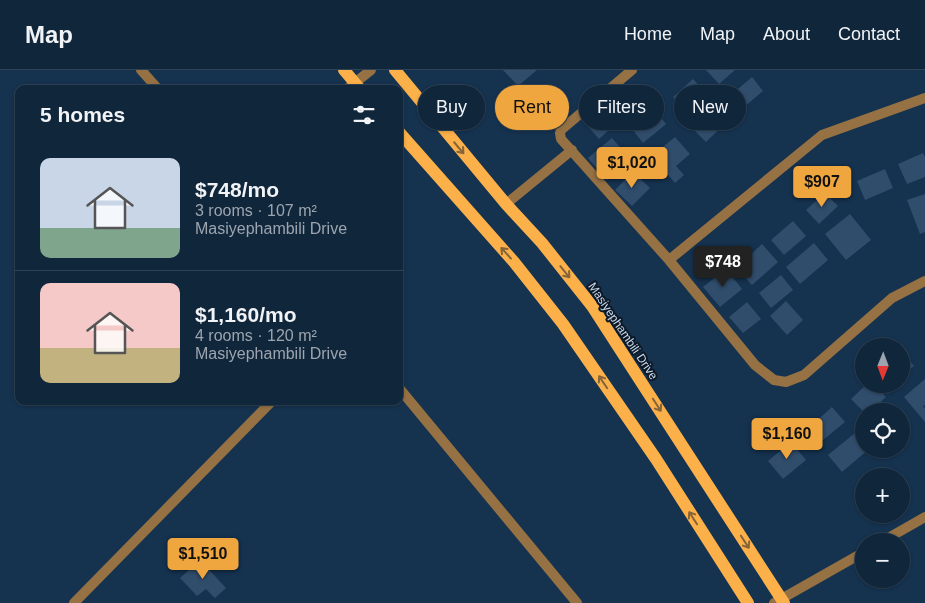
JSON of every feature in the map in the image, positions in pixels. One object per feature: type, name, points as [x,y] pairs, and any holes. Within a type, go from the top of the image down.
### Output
[{"type":"main road","points":[[344,70],[353,85]]},
{"type":"main road","name":"Masiyephambili Drive","points":[[395,70],[506,204],[542,243],[592,306],[780,602]]},
{"type":"main road","points":[[403,137],[514,262],[564,324],[656,459],[748,603]]},
{"type":"street","points":[[141,70],[154,85]]},
{"type":"street","points":[[356,85],[371,70]]},
{"type":"street","points":[[632,70],[561,130],[561,139],[670,260],[756,366],[774,380],[786,382],[804,375],[892,298],[925,281]]},
{"type":"street","points":[[670,260],[822,135],[925,98]]},
{"type":"street","points":[[506,204],[572,150]]},
{"type":"street","points":[[403,393],[577,603]]},
{"type":"street","points":[[74,603],[268,405]]},
{"type":"street","points":[[897,533],[925,517]]},
{"type":"street","points":[[780,602],[855,557]]},
{"type":"building","points":[[503,70],[537,70],[519,85]]},
{"type":"building","points":[[706,70],[735,70],[719,84]]},
{"type":"building","points":[[752,77],[763,91],[746,105],[746,85],[743,85]]},
{"type":"building","points":[[693,79],[699,85],[686,85]]},
{"type":"building","points":[[591,130],[609,130],[599,139]]},
{"type":"building","points":[[633,130],[659,130],[643,143]]},
{"type":"building","points":[[694,130],[719,130],[706,142]]},
{"type":"building","points":[[675,137],[690,154],[676,166],[684,175],[675,183],[652,156]]},
{"type":"building","points":[[612,138],[631,160],[607,180],[588,158]]},
{"type":"building","points":[[923,153],[925,157],[925,177],[907,184],[898,164]]},
{"type":"building","points":[[885,169],[893,188],[865,200],[857,181]]},
{"type":"building","points":[[633,172],[650,188],[632,206],[615,190]]},
{"type":"building","points":[[825,193],[838,206],[819,224],[806,210]]},
{"type":"building","points":[[925,194],[925,232],[920,234],[907,200]]},
{"type":"building","points":[[850,214],[871,240],[846,260],[825,234]]},
{"type":"building","points":[[793,221],[806,236],[784,255],[771,240]]},
{"type":"building","points":[[814,243],[828,260],[800,284],[786,267]]},
{"type":"building","points":[[762,244],[778,262],[752,285],[736,268]]},
{"type":"building","points":[[726,269],[742,289],[720,307],[703,287]]},
{"type":"building","points":[[781,275],[793,290],[771,308],[759,293]]},
{"type":"building","points":[[786,301],[803,320],[787,335],[770,316]]},
{"type":"building","points":[[747,302],[761,319],[743,333],[729,317]]},
{"type":"building","points":[[925,379],[925,405],[923,406],[925,409],[925,422],[904,397]]},
{"type":"building","points":[[857,393],[882,393],[886,397],[880,403],[855,403],[851,399]]},
{"type":"building","points":[[832,407],[845,422],[823,440],[811,426]]},
{"type":"building","points":[[855,433],[855,458],[858,458],[842,472],[828,455]]},
{"type":"building","points":[[791,442],[806,460],[783,479],[768,461]]},
{"type":"building","points":[[200,560],[226,588],[215,598],[206,589],[197,596],[180,578]]}]
